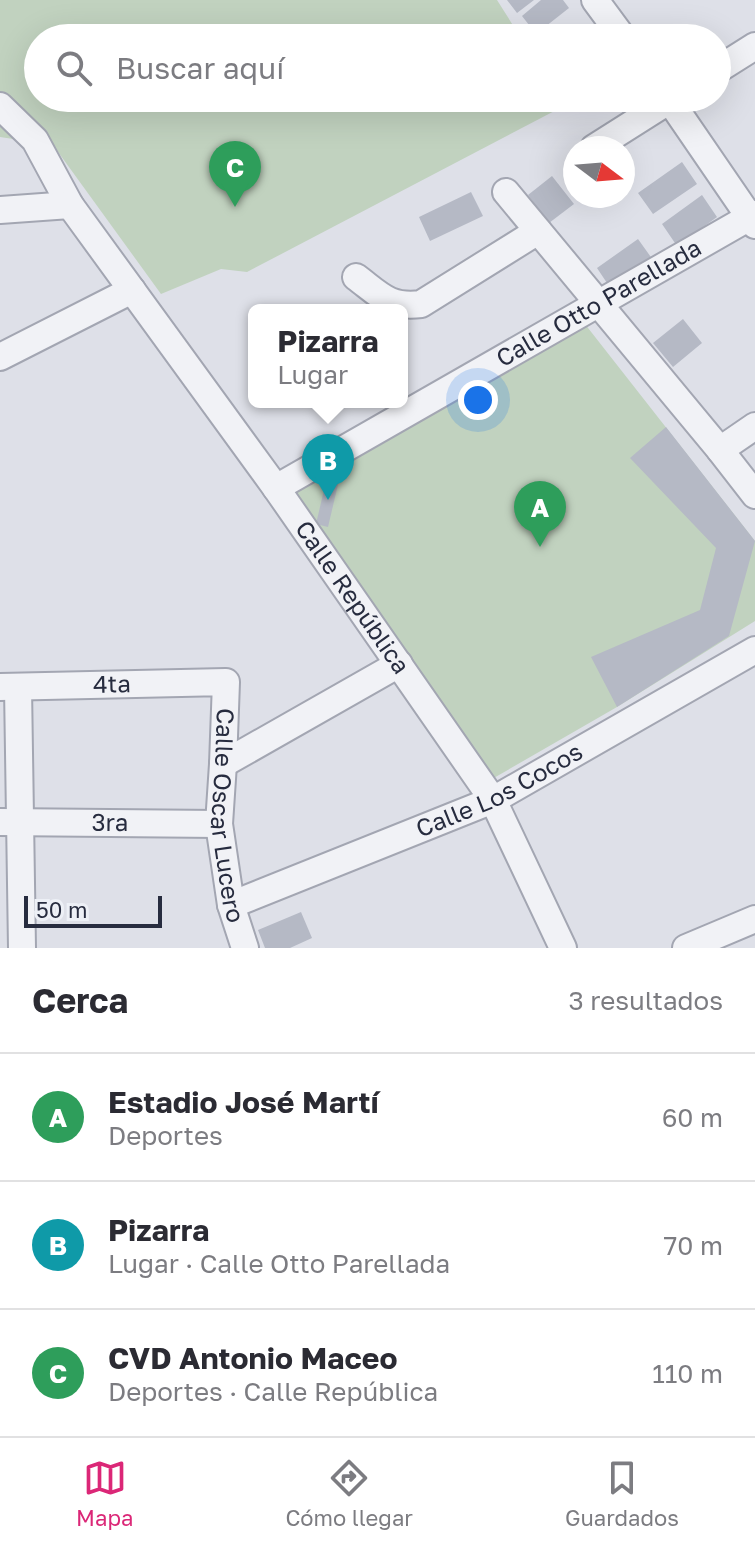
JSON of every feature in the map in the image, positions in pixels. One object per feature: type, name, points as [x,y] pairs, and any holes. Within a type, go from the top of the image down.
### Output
[{"type":"street","points":[[595,0],[613,24]]},
{"type":"street","points":[[731,61],[755,46]]},
{"type":"street","name":"Calle República","points":[[0,106],[35,140],[70,205],[276,488],[493,800],[563,948]]},
{"type":"street","points":[[613,136],[650,112]]},
{"type":"street","points":[[679,112],[753,219]]},
{"type":"street","points":[[506,192],[755,495]]},
{"type":"street","points":[[0,210],[70,205]]},
{"type":"street","name":"Calle Otto Parellada","points":[[276,488],[597,303],[753,219]]},
{"type":"street","points":[[408,306],[421,304],[538,231]]},
{"type":"street","points":[[356,277],[395,304]]},
{"type":"street","points":[[0,357],[132,290]]},
{"type":"street","points":[[720,450],[755,426]]},
{"type":"street","name":"Calle Los Cocos","points":[[231,905],[493,800],[755,650]]},
{"type":"street","points":[[223,764],[399,664]]},
{"type":"street","name":"Calle Oscar Lucero","points":[[226,682],[219,824],[231,905],[245,948]]},
{"type":"street","name":"4ta","points":[[9,687],[226,682]]},
{"type":"street","points":[[9,687],[10,822],[22,948]]},
{"type":"street","name":"3ra","points":[[10,822],[219,824]]},
{"type":"street","points":[[686,948],[755,919]]},
{"type":"green space","points":[[0,0],[497,0],[512,24],[24,24],[24,112],[553,112],[247,272],[221,269],[161,294],[53,145],[0,137]]},
{"type":"green space","points":[[581,319],[755,541],[755,621],[617,707],[492,779],[289,494]]},
{"type":"building","points":[[507,0],[534,0],[517,13]]},
{"type":"building","points":[[541,0],[563,0],[569,8],[549,24],[528,24],[522,16]]},
{"type":"building","points":[[682,162],[697,184],[653,214],[638,193]]},
{"type":"building","points":[[552,176],[563,190],[563,208],[569,208],[549,223],[528,195]]},
{"type":"building","points":[[471,192],[483,216],[430,241],[419,217]]},
{"type":"building","points":[[702,195],[717,217],[677,246],[662,224]]},
{"type":"building","points":[[638,239],[653,260],[611,289],[597,268]]},
{"type":"building","points":[[683,319],[702,343],[673,367],[653,343]]},
{"type":"building","points":[[666,427],[755,541],[729,636],[617,707],[591,657],[700,610],[716,548],[630,458]]},
{"type":"building","points":[[328,473],[340,476],[328,527],[316,524]]},
{"type":"building","points":[[301,912],[312,938],[290,948],[265,948],[258,930]]},
{"type":"place","name":"CVD Antonio Maceo","points":[[235,207]]},
{"type":"place","name":"Pizarra","points":[[328,500]]},
{"type":"place","name":"Estadio José Martí","points":[[540,547]]}]
